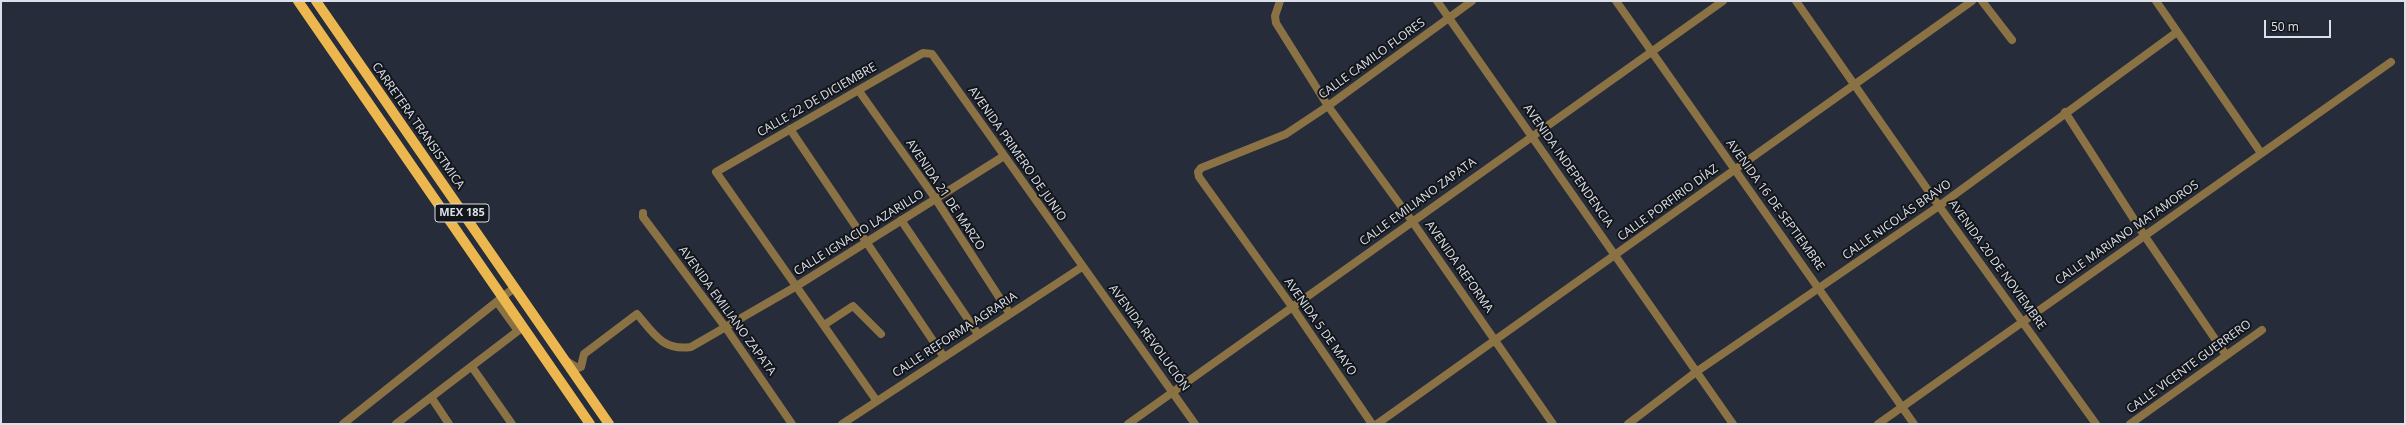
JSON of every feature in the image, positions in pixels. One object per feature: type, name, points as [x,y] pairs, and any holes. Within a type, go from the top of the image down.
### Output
[{"type":"main road","name":"MEX 185","points":[[298,1],[500,299],[590,424]]},
{"type":"main road","name":"CARRETERA TRANSISTMICA","points":[[316,1],[609,424]]},
{"type":"main road","points":[[500,299],[524,312],[549,348],[565,360]]},
{"type":"street","name":"AVENIDA REFORMA","points":[[1280,1],[1275,16],[1276,23],[1328,106],[1412,221],[1553,424]]},
{"type":"street","name":"AVENIDA INDEPENDENCIA","points":[[1437,1],[1533,136],[1733,424]]},
{"type":"street","name":"CALLE CAMILO FLORES","points":[[1247,244],[1199,177],[1198,172],[1201,168],[1286,134],[1328,106],[1472,1]]},
{"type":"street","name":"AVENIDA 16 DE SEPTIEMBRE","points":[[1616,1],[1914,424]]},
{"type":"street","name":"CALLE EMILIANO ZAPATA","points":[[1128,424],[1724,1]]},
{"type":"street","name":"AVENIDA 20 DE NOVIEMBRE","points":[[1796,1],[1939,206],[2096,424]]},
{"type":"street","name":"CALLE PORFIRIO DÍAZ","points":[[1377,424],[1495,339],[1616,256],[1735,169],[1972,1]]},
{"type":"street","points":[[1982,1],[2012,40]]},
{"type":"street","points":[[2156,1],[2260,153]]},
{"type":"street","name":"CALLE NICOLÁS BRAVO","points":[[1628,424],[1696,372],[1939,206],[2065,112],[2177,32]]},
{"type":"street","name":"CALLE 22 DE DICIEMBRE","points":[[796,287],[716,172],[923,53],[932,54]]},
{"type":"street","name":"AVENIDA PRIMERO DE JUNIO","points":[[932,54],[1082,267]]},
{"type":"street","name":"CALLE MARIANO MATAMOROS","points":[[1878,424],[2022,320],[2391,62]]},
{"type":"street","name":"AVENIDA 21 DE MARZO","points":[[859,90],[935,198],[1010,314]]},
{"type":"street","points":[[2065,112],[2144,235],[2226,355]]},
{"type":"street","points":[[790,129],[944,357]]},
{"type":"street","name":"CALLE IGNACIO LAZARILLO","points":[[565,360],[578,368],[581,367],[584,354],[637,314],[664,344],[678,349],[691,347],[796,287],[935,198],[1004,156]]},
{"type":"street","name":"AVENIDA EMILIANO ZAPATA","points":[[643,213],[643,217],[726,328],[792,424]]},
{"type":"street","points":[[901,220],[978,334]]},
{"type":"street","name":"AVENIDA 5 DE MAYO","points":[[1247,244],[1293,308],[1372,424]]},
{"type":"street","name":"CALLE REFORMA AGRARIA","points":[[842,424],[876,400],[1082,267]]},
{"type":"street","name":"AVENIDA REVOLUCIÓN","points":[[1082,267],[1173,391],[1195,424]]},
{"type":"street","points":[[796,287],[876,400]]},
{"type":"street","points":[[345,423],[514,288]]},
{"type":"street","points":[[824,325],[853,306],[881,334]]},
{"type":"street","points":[[396,424],[521,329]]},
{"type":"street","name":"CALLE VICENTE GUERRERO","points":[[2130,424],[2262,330]]},
{"type":"street","points":[[472,367],[512,424]]},
{"type":"street","points":[[431,397],[449,424]]}]
